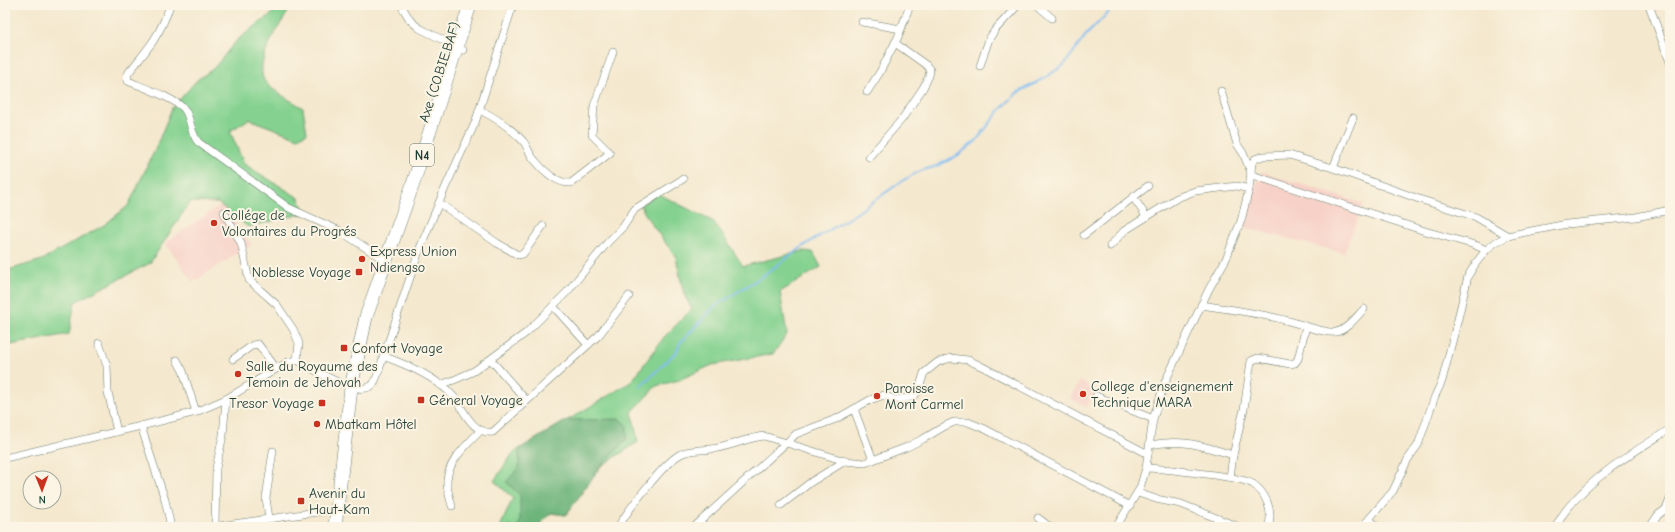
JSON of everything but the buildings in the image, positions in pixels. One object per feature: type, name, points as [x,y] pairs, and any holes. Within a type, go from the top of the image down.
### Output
[{"type":"highway","name":"Axe (CO.BIE.BAF)","points":[[460,49],[470,5]]},
{"type":"highway","name":"Axe (CO.BIE.BAF)","points":[[389,262],[460,49],[477,5]]},
{"type":"highway","name":"N4","points":[[342,527],[341,508],[355,389],[369,338],[379,291],[389,262]]},
{"type":"highway","name":"N4","points":[[335,527],[341,508]]},
{"type":"street","points":[[170,5],[162,28],[152,44],[129,72],[127,76],[128,81],[180,105],[186,113],[195,138],[203,146],[290,208],[303,216],[340,231],[389,262]]},
{"type":"street","points":[[401,5],[410,20],[419,28],[460,49]]},
{"type":"street","points":[[5,458],[196,412],[226,399],[276,368],[288,362],[297,360],[355,389],[370,387],[374,383],[420,248],[469,139],[480,110],[513,5]]},
{"type":"street","points":[[866,92],[880,72],[901,29],[910,5]]},
{"type":"street","points":[[980,66],[995,30],[1018,5]]},
{"type":"street","points":[[1037,5],[1052,18]]},
{"type":"street","points":[[1649,5],[1670,62]]},
{"type":"street","points":[[862,22],[901,29]]},
{"type":"street","points":[[869,158],[902,119],[923,88],[929,76],[930,70],[926,65],[894,43]]},
{"type":"street","points":[[480,110],[503,124],[522,140],[533,158],[549,174],[564,182],[570,183],[610,153],[592,135],[594,106],[613,52]]},
{"type":"street","points":[[1221,91],[1237,144],[1243,153],[1252,175],[1426,231],[1475,245],[1486,250]]},
{"type":"street","points":[[1333,168],[1353,118]]},
{"type":"street","points":[[1116,527],[1138,493],[1146,468],[1153,419],[1165,382],[1201,305],[1226,259],[1241,221],[1252,175],[1252,164],[1255,158],[1264,156],[1289,155],[1333,168],[1476,217],[1508,236]]},
{"type":"street","points":[[440,385],[464,377],[491,360],[526,333],[588,267],[638,206],[683,179]]},
{"type":"street","points":[[1084,235],[1148,186]]},
{"type":"street","points":[[1110,246],[1124,231],[1177,198],[1195,192],[1237,186],[1249,189]]},
{"type":"street","points":[[1133,197],[1146,216]]},
{"type":"street","points":[[439,203],[497,243],[518,255],[523,254],[543,226]]},
{"type":"street","points":[[1362,527],[1393,491],[1408,459],[1418,445],[1435,396],[1442,381],[1468,276],[1486,250],[1496,242],[1508,236],[1567,224],[1636,217],[1670,210]]},
{"type":"street","points":[[224,212],[241,243],[248,280],[276,305],[293,329],[299,343],[297,360]]},
{"type":"street","points":[[383,356],[416,370],[440,385],[455,398],[467,418],[481,430],[493,432],[526,400],[588,345],[613,319],[629,296]]},
{"type":"street","points":[[1201,305],[1251,312],[1327,332],[1336,332],[1344,328],[1364,309]]},
{"type":"street","points":[[553,306],[588,345]]},
{"type":"street","points":[[1230,477],[1233,455],[1244,409],[1251,361],[1258,358],[1290,364],[1295,363],[1298,359],[1306,326]]},
{"type":"street","points":[[99,343],[107,366],[108,392],[117,432]]},
{"type":"street","points":[[233,359],[253,345],[258,344],[276,368]]},
{"type":"street","points":[[694,527],[796,434],[836,418],[870,400],[884,395],[895,400],[912,397],[918,392],[924,373],[938,362],[951,358],[968,360],[1008,379],[1148,454]]},
{"type":"street","points":[[177,360],[183,371],[196,412]]},
{"type":"street","points":[[491,360],[526,400]]},
{"type":"street","points":[[1096,396],[1153,419]]},
{"type":"street","points":[[226,399],[223,435],[216,468],[214,527],[341,508]]},
{"type":"street","points":[[854,409],[873,460]]},
{"type":"street","points":[[618,527],[652,482],[678,455],[691,450],[712,449],[751,438],[764,436],[788,442],[846,461],[865,463],[907,447],[954,422],[968,422],[985,429],[1130,506]]},
{"type":"street","points":[[141,426],[165,500],[171,527]]},
{"type":"street","points":[[1556,527],[1567,509],[1609,469],[1670,429]]},
{"type":"street","points":[[452,506],[447,484],[448,474],[453,463],[481,430]]},
{"type":"street","points":[[1150,445],[1180,441],[1233,455]]},
{"type":"street","points":[[269,518],[266,498],[273,451]]},
{"type":"street","points":[[781,505],[811,482],[846,461]]},
{"type":"street","points":[[1146,468],[1230,477],[1252,484],[1262,493],[1269,505],[1271,520],[1268,527]]},
{"type":"street","points":[[1138,493],[1156,499],[1181,504],[1239,527]]},
{"type":"street","points":[[1650,527],[1658,515],[1669,506],[1670,499]]},
{"type":"street","points":[[1038,518],[1050,527]]},
{"type":"street","points":[[1370,519],[1376,527]]},
{"type":"shaded area","points":[[1262,172],[1364,204],[1344,253],[1242,227],[1248,200]]},
{"type":"shaded area","name":"Collége de Volontaires du Progrés","points":[[222,204],[251,245],[193,282],[165,243]]},
{"type":"shaded area","name":"College d'enseignement Technique MARA","points":[[1080,381],[1096,390],[1086,407],[1070,398]]},
{"type":"green space","points":[[277,5],[292,5],[269,44],[264,56],[262,76],[267,84],[279,94],[303,108],[307,133],[298,138],[249,119],[230,131],[244,164],[299,198],[305,213],[248,227],[218,203],[190,202],[150,263],[75,302],[69,334],[5,346],[5,271],[42,260],[104,225],[128,206],[155,150],[172,108],[197,80],[214,68],[237,40],[273,13]]},
{"type":"green space","points":[[659,194],[714,222],[743,266],[803,251],[813,252],[821,267],[780,292],[787,334],[773,354],[712,365],[679,380],[656,386],[632,412],[638,442],[600,467],[566,515],[551,513],[542,522],[542,527],[500,527],[513,498],[494,481],[513,453],[631,382],[665,336],[692,309],[684,295],[676,257],[650,222],[640,205]]},
{"type":"green space","points":[[620,419],[627,426],[627,439],[600,467],[566,515],[551,513],[542,522],[542,527],[516,527],[520,523],[520,495],[506,482],[519,468],[519,449],[567,420]]},
{"type":"waterway","points":[[640,387],[677,351],[680,343],[714,307],[761,277],[808,243],[854,215],[902,181],[920,171],[937,166],[958,155],[976,141],[1000,110],[1017,93],[1043,79],[1064,65],[1086,35],[1116,5]]},
{"type":"place","name":"Collége de Volontaires du Progrés","points":[[214,223]]},
{"type":"place","name":"Express Union Ndiengso","points":[[362,259]]},
{"type":"place","name":"Noblesse Voyage","points":[[359,272]]},
{"type":"place","name":"Confort Voyage","points":[[344,348]]},
{"type":"place","name":"Salle du Royaume des Temoin de Jehovah","points":[[238,374]]},
{"type":"place","name":"College d'enseignement Technique MARA","points":[[1083,394]]},
{"type":"place","name":"Paroisse Mont Carmel","points":[[877,396]]},
{"type":"place","name":"Géneral Voyage","points":[[421,400]]},
{"type":"place","name":"Tresor Voyage","points":[[322,403]]},
{"type":"place","name":"Mbatkam Hôtel","points":[[317,424]]},
{"type":"place","name":"Avenir du Haut-Kam","points":[[301,501]]}]
